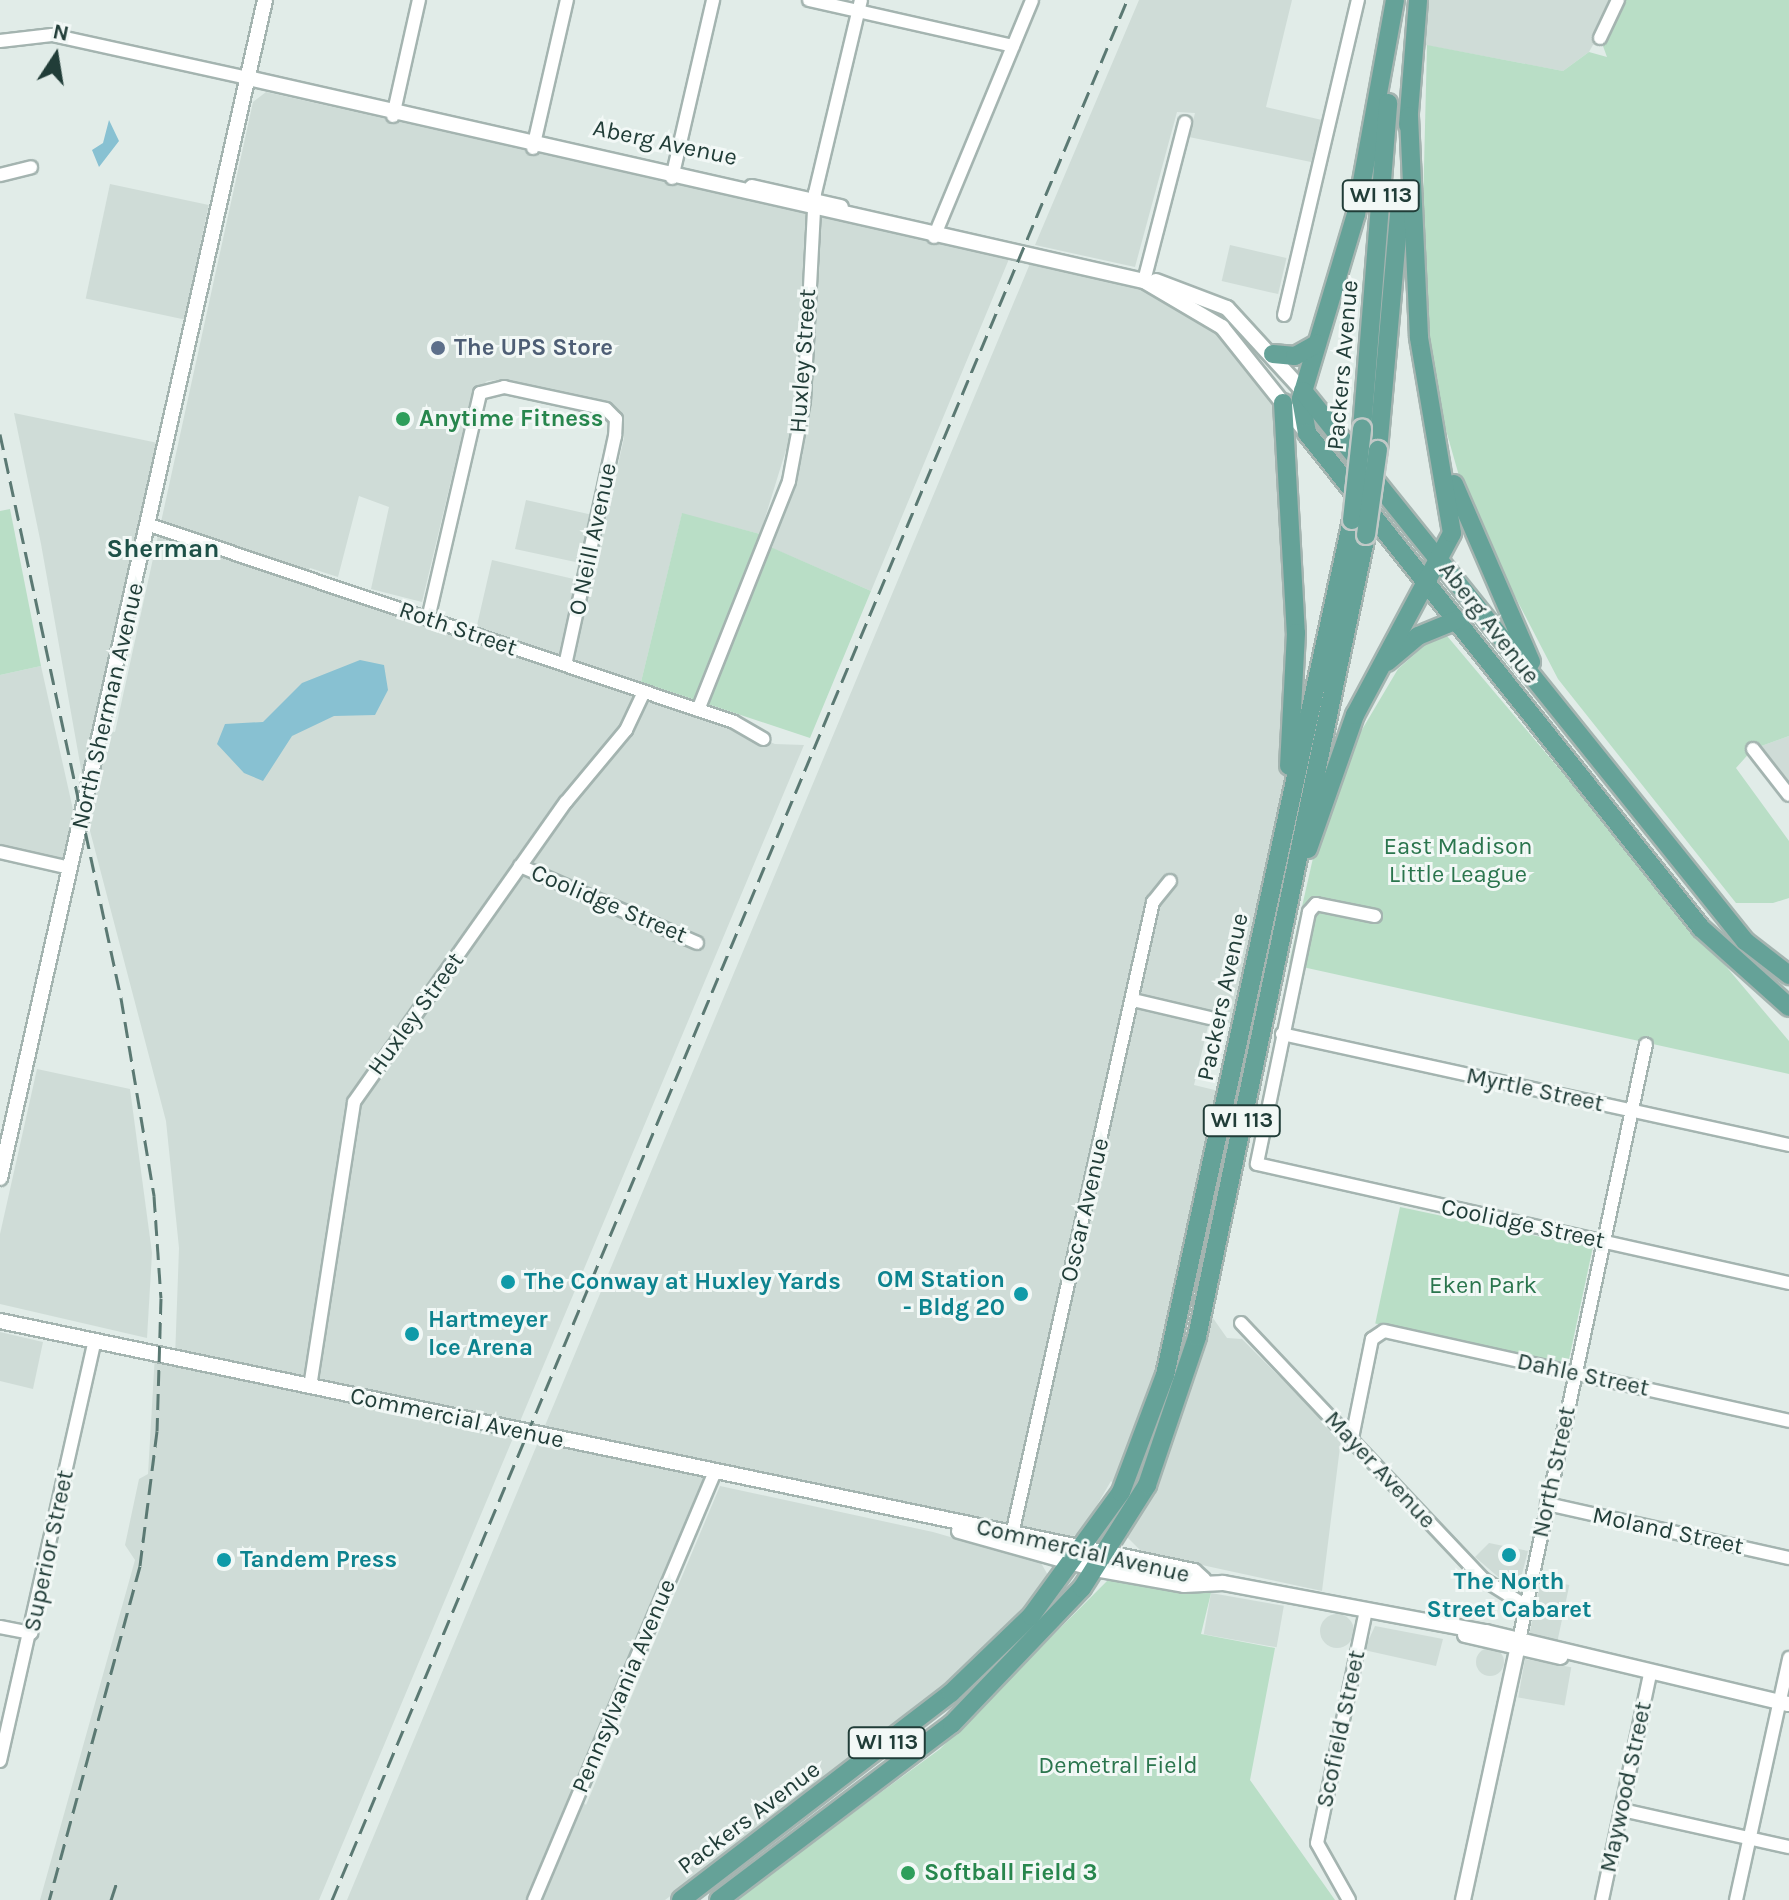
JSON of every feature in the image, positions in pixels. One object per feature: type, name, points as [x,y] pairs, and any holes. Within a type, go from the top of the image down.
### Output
[{"type":"main road","points":[[1287,474],[1310,436],[1303,391],[1356,214],[1395,0]]},
{"type":"main road","name":"Packers Avenue","points":[[681,1900],[951,1693],[1031,1616],[1084,1549],[1135,1461],[1165,1375],[1352,520],[1362,429],[1395,0]]},
{"type":"main road","name":"Packers Avenue","points":[[719,1900],[952,1724],[1045,1633],[1107,1553],[1147,1485],[1185,1387],[1366,535],[1378,450],[1418,0]]},
{"type":"main road","points":[[1288,905],[1350,726],[1438,559],[1452,525],[1412,263],[1409,116]]},
{"type":"main road","points":[[1273,354],[1298,356],[1317,344]]},
{"type":"main road","name":"Aberg Avenue","points":[[1303,391],[1745,941],[1789,975]]},
{"type":"main road","points":[[1283,403],[1296,633],[1283,833]]},
{"type":"main road","points":[[1432,407],[1481,556],[1545,689]]},
{"type":"main road","points":[[1310,436],[1336,445],[1405,519]]},
{"type":"main road","name":"Aberg Avenue","points":[[1310,436],[1701,928],[1789,1007]]},
{"type":"main road","points":[[1375,676],[1411,640],[1457,620]]},
{"type":"street","name":"North Sherman Avenue","points":[[0,1175],[150,525],[265,0]]},
{"type":"street","points":[[394,112],[419,0]]},
{"type":"street","points":[[534,143],[567,0]]},
{"type":"street","points":[[673,174],[713,0]]},
{"type":"street","points":[[809,0],[860,6],[1013,46]]},
{"type":"street","points":[[936,233],[1032,0]]},
{"type":"street","points":[[1284,315],[1358,0]]},
{"type":"street","points":[[1600,38],[1618,0]]},
{"type":"street","name":"Huxley Street","points":[[698,710],[789,481],[804,401],[814,205],[860,6]]},
{"type":"street","points":[[0,41],[52,35],[248,78]]},
{"type":"street","name":"Aberg Avenue","points":[[248,78],[980,243],[1212,299],[1273,354],[1303,391]]},
{"type":"street","points":[[1144,281],[1185,122]]},
{"type":"street","points":[[0,175],[31,167]]},
{"type":"street","name":"Aberg Avenue","points":[[1144,281],[1215,321],[1310,436]]},
{"type":"street","name":"O Neill Avenue","points":[[428,619],[480,393],[504,387],[612,413],[615,436],[565,665]]},
{"type":"street","name":"Roth Street","points":[[150,525],[698,710],[763,739]]},
{"type":"street","name":"Huxley Street","points":[[310,1387],[354,1102],[520,866],[626,730],[644,692]]},
{"type":"street","points":[[1753,749],[1789,795]]},
{"type":"street","points":[[0,852],[70,868]]},
{"type":"street","name":"Coolidge Street","points":[[520,866],[697,943]]},
{"type":"street","name":"Oscar Avenue","points":[[1011,1540],[1153,902],[1170,881]]},
{"type":"street","points":[[1282,1034],[1314,905],[1375,916]]},
{"type":"street","points":[[1133,1000],[1210,1018]]},
{"type":"street","name":"Coolidge Street","points":[[1282,1034],[1257,1164],[1789,1283]]},
{"type":"street","name":"Myrtle Street","points":[[1282,1034],[1789,1145]]},
{"type":"street","name":"North Street","points":[[1463,1900],[1646,1044]]},
{"type":"street","name":"Commercial Avenue","points":[[0,1321],[913,1514],[1011,1540],[1072,1564],[1095,1569],[1184,1585],[1204,1580],[1366,1611],[1784,1703]]},
{"type":"street","name":"Mayer Avenue","points":[[1241,1323],[1491,1588],[1526,1606]]},
{"type":"street","name":"Dahle Street","points":[[1352,1438],[1377,1333],[1789,1421]]},
{"type":"street","name":"Superior Street","points":[[0,1761],[95,1341]]},
{"type":"street","name":"Pennsylvania Avenue","points":[[534,1900],[715,1472]]},
{"type":"street","name":"Moland Street","points":[[1547,1504],[1789,1558]]},
{"type":"street","name":"Commercial Avenue","points":[[1011,1540],[1084,1549],[1194,1571],[1204,1580]]},
{"type":"street","name":"Scofield Street","points":[[1349,1900],[1317,1847],[1366,1611]]},
{"type":"street","points":[[0,1627],[31,1633]]},
{"type":"street","points":[[1736,1900],[1784,1703],[1789,1658]]},
{"type":"street","name":"Maywood Street","points":[[1602,1900],[1650,1674]]},
{"type":"street","points":[[1622,1810],[1789,1847]]},
{"type":"shaded area","points":[[1139,0],[1292,0],[1266,107],[1322,120],[1311,162],[1189,137],[1195,113],[1177,112],[1135,267],[1035,245]]},
{"type":"shaded area","points":[[1418,0],[1618,0],[1589,52],[1563,71],[1414,43]]},
{"type":"shaded area","points":[[266,92],[1009,259],[871,591],[772,548],[803,454],[786,450],[760,534],[682,514],[641,682],[567,657],[565,665],[775,744],[804,745],[319,1900],[40,1900],[135,1560],[125,1545],[139,1479],[148,1474],[155,1354],[175,1358],[179,1248],[166,1121],[84,808],[102,730],[115,732],[253,102]],"holes":[[[506,379],[607,403],[620,414],[624,438],[606,518],[526,500],[515,549],[594,566],[591,583],[492,560],[475,634],[306,584],[310,568],[338,577],[359,496],[389,507],[371,589],[422,602],[471,397],[487,381]]]},
{"type":"shaded area","points":[[110,184],[209,205],[184,319],[86,298]]},
{"type":"shaded area","points":[[1230,245],[1287,258],[1278,294],[1222,281]]},
{"type":"shaded area","points":[[1034,254],[1144,281],[1194,305],[1307,433],[1285,426],[1292,743],[1283,833],[1241,1026],[1210,1018],[1194,1085],[1227,1093],[1187,1274],[1121,1492],[1111,1481],[1082,1531],[1071,1537],[715,1472],[577,1796],[586,1805],[720,1486],[933,1532],[1041,1563],[1049,1577],[978,1658],[914,1713],[665,1900],[347,1900]]},
{"type":"shaded area","points":[[14,413],[158,443],[83,780],[41,544]]},
{"type":"shaded area","points":[[41,666],[78,832],[70,868],[0,852],[0,675]]},
{"type":"shaded area","points":[[1789,736],[1789,795],[1753,749]]},
{"type":"shaded area","points":[[37,1069],[130,1089],[152,1253],[147,1338],[0,1304],[0,1234]]},
{"type":"shaded area","points":[[1208,1311],[1227,1338],[1242,1339],[1341,1439],[1322,1591],[1142,1552],[1126,1536],[1171,1443]]},
{"type":"shaded area","points":[[0,1332],[43,1342],[33,1389],[0,1381]]},
{"type":"shaded area","points":[[1489,1543],[1528,1551],[1517,1593],[1475,1557]]},
{"type":"shaded area","points":[[1541,1579],[1569,1585],[1558,1641],[1529,1635]]},
{"type":"shaded area","points":[[1211,1593],[1284,1606],[1277,1647],[1204,1634]]},
{"type":"shaded area","points":[[1337,1614],[1349,1619],[1354,1631],[1349,1643],[1337,1648],[1325,1643],[1320,1631],[1325,1619]]},
{"type":"shaded area","points":[[1375,1626],[1443,1639],[1436,1666],[1364,1650]]},
{"type":"shaded area","points":[[1490,1648],[1500,1652],[1504,1662],[1500,1672],[1490,1676],[1480,1672],[1476,1662],[1480,1652]]},
{"type":"shaded area","points":[[1525,1659],[1571,1667],[1565,1706],[1518,1697]]},
{"type":"green space","points":[[1618,0],[1789,0],[1789,736],[1753,749],[1736,768],[1789,841],[1789,898],[1773,903],[1736,903],[1558,679],[1467,504],[1440,409],[1421,289],[1427,45],[1563,71],[1589,52],[1607,57],[1600,38]]},
{"type":"green space","points":[[10,509],[41,666],[0,675],[0,511]]},
{"type":"green space","points":[[682,513],[760,534],[757,541],[871,591],[810,738],[641,682]]},
{"type":"green space","name":"East Madison Little League","points":[[1442,630],[1789,1041],[1789,1074],[1289,964],[1313,858],[1357,738],[1398,669]]},
{"type":"green space","name":"Eken Park","points":[[1400,1207],[1593,1248],[1568,1364],[1375,1323]]},
{"type":"green space","name":"Demetral Field","points":[[1110,1578],[1211,1593],[1201,1634],[1275,1648],[1250,1780],[1335,1900],[734,1900],[940,1749]]},
{"type":"water","points":[[109,120],[119,141],[99,167],[92,150],[103,143]]},
{"type":"water","points":[[360,660],[384,665],[388,690],[375,715],[334,716],[292,736],[263,781],[244,773],[217,744],[225,724],[263,722],[302,683]]},
{"type":"railway","points":[[332,1900],[1127,0]]},
{"type":"railway","points":[[0,434],[121,998],[154,1196],[161,1298],[157,1431],[140,1566],[49,1900]]},
{"type":"railway","points":[[111,1900],[117,1882]]},
{"type":"place","name":"The UPS Store","points":[[438,348]]},
{"type":"place","name":"Anytime Fitness","points":[[403,419]]},
{"type":"place","name":"The Conway at Huxley Yards","points":[[508,1282]]},
{"type":"place","name":"OM Station - Bldg 20","points":[[1021,1294]]},
{"type":"place","name":"Hartmeyer Ice Arena","points":[[412,1334]]},
{"type":"place","name":"The North Street Cabaret","points":[[1509,1555]]},
{"type":"place","name":"Tandem Press","points":[[224,1560]]},
{"type":"place","name":"Softball Field 3","points":[[908,1873]]},
{"type":"district","name":"Sherman","points":[[163,549]]}]
